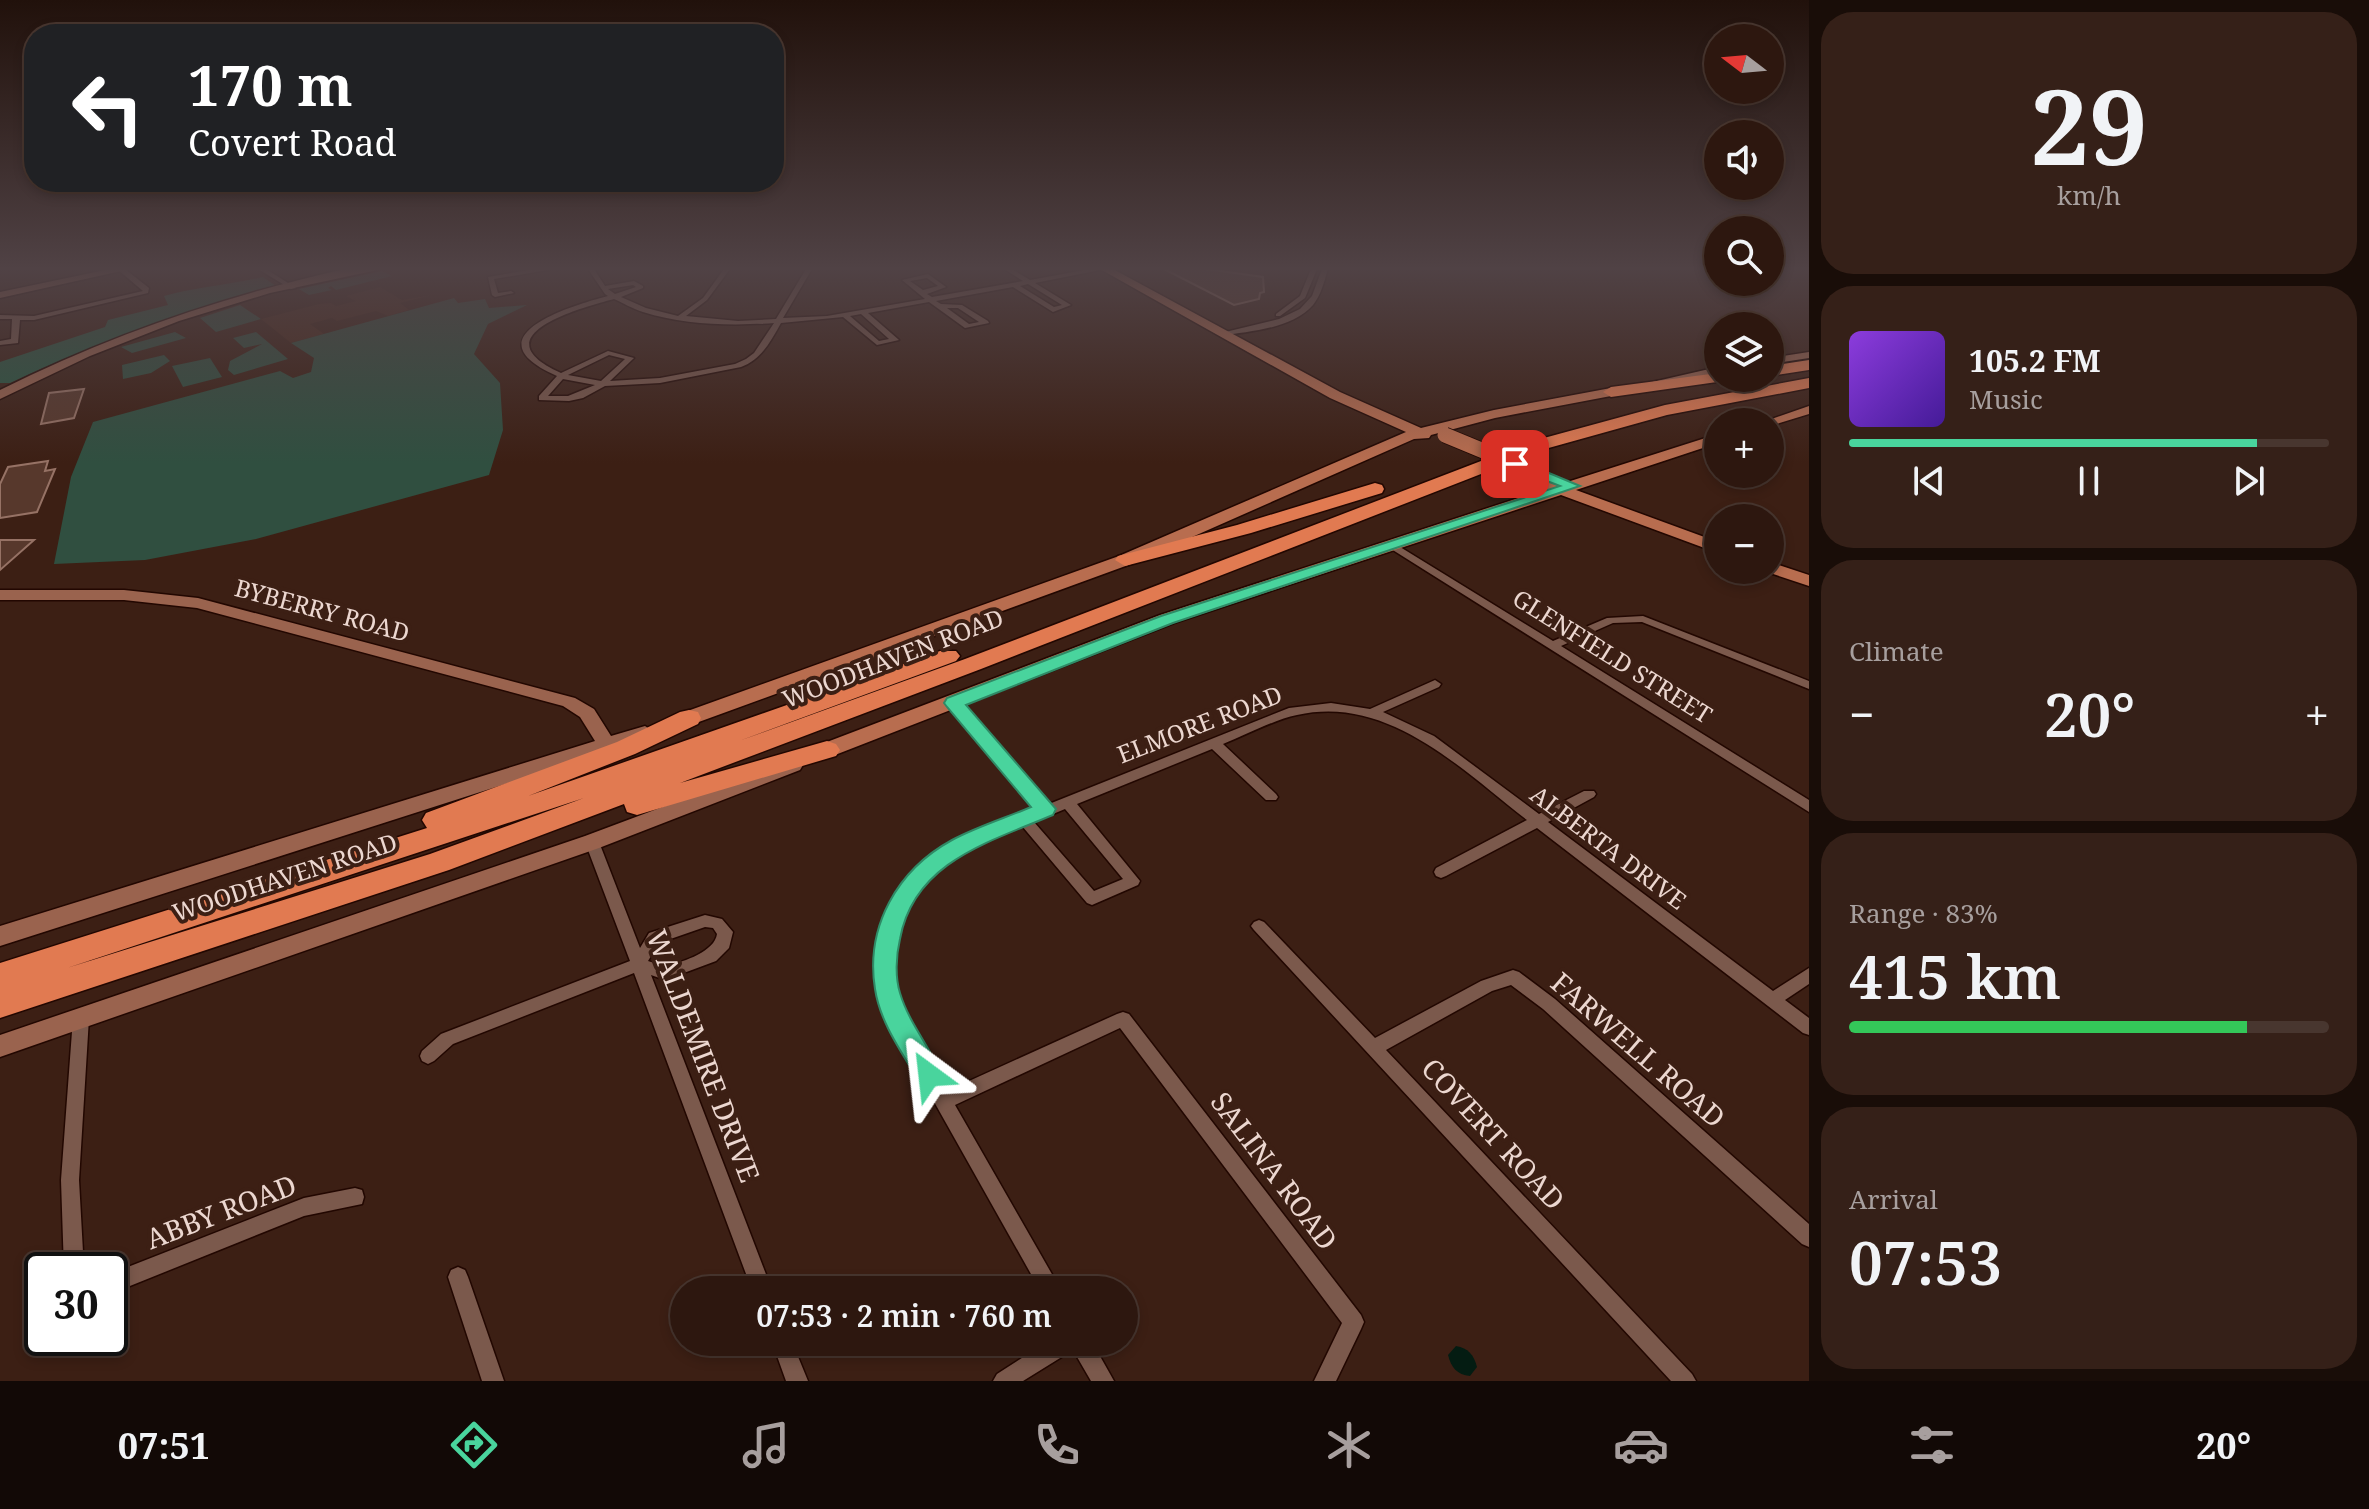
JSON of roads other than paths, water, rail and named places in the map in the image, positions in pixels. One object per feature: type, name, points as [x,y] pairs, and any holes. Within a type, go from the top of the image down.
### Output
[{"type":"highway","points":[[1784,370],[1809,367]]},
{"type":"highway","name":"WOODHAVEN ROAD","points":[[1784,374],[1809,367]]},
{"type":"highway","points":[[1611,392],[1704,380]]},
{"type":"highway","name":"WOODHAVEN ROAD","points":[[1,986],[439,862],[952,672],[1413,492],[1512,462],[1554,440],[1653,413],[1809,383]]},
{"type":"highway","name":"WOODHAVEN ROAD","points":[[1,986],[589,786],[960,652],[1375,489],[1489,448],[1609,413],[1705,392]]},
{"type":"highway","points":[[1512,462],[1640,424],[1809,396]]},
{"type":"highway","points":[[1125,560],[1244,529],[1375,489]]},
{"type":"highway","points":[[1,986],[547,779],[626,748],[689,718]]},
{"type":"highway","points":[[439,862],[827,750]]},
{"type":"main road","points":[[0,395],[147,333]]},
{"type":"main road","points":[[1231,333],[1432,434],[1512,462],[1566,488],[1704,541]]},
{"type":"main road","points":[[1784,359],[1809,355]]},
{"type":"main road","name":"WOODHAVEN ROAD","points":[[0,936],[689,718],[1125,560],[1350,459],[1494,414],[1704,373]]},
{"type":"main road","points":[[1784,418],[1809,410]]},
{"type":"main road","points":[[0,1046],[592,842],[1142,628],[1704,443]]},
{"type":"main road","points":[[1676,528],[1704,535]]},
{"type":"main road","points":[[1784,561],[1809,570]]},
{"type":"main road","points":[[1784,572],[1809,581]]},
{"type":"main road","name":"BYBERRY ROAD","points":[[0,595],[146,595],[198,603],[569,702],[587,713],[606,744]]},
{"type":"street","points":[[0,343],[15,341],[15,333]]},
{"type":"street","points":[[530,333],[525,341],[527,351],[534,360],[562,375],[606,383],[676,378],[737,366],[759,352],[769,333]]},
{"type":"street","points":[[866,333],[877,343],[895,340],[888,333]]},
{"type":"street","points":[[608,353],[630,358],[606,383],[564,402],[542,398],[562,375],[608,353]]},
{"type":"street","name":"GLENFIELD STREET","points":[[1392,545],[1809,807]]},
{"type":"street","points":[[1553,645],[1611,620],[1643,619],[1809,685]]},
{"type":"street","points":[[1375,711],[1435,684]]},
{"type":"street","points":[[953,703],[1045,809]]},
{"type":"street","name":"ELMORE ROAD","points":[[1043,1276],[898,1022],[887,990],[885,953],[893,914],[912,885],[934,862],[960,846],[1023,818],[1293,711],[1333,706],[1375,711]]},
{"type":"street","name":"ALBERTA DRIVE","points":[[1375,711],[1444,749],[1809,1028]]},
{"type":"street","points":[[1213,742],[1271,797]]},
{"type":"street","points":[[1441,872],[1589,794]]},
{"type":"street","points":[[1023,818],[1092,899],[1133,881],[1067,802]]},
{"type":"street","name":"WALDEMIRE DRIVE","points":[[592,842],[757,1276]]},
{"type":"street","points":[[428,1056],[447,1039],[638,965],[665,973],[711,956],[722,948],[725,932],[717,923],[705,921],[654,938],[638,965]]},
{"type":"street","name":"COVERT ROAD","points":[[1259,926],[1685,1381]]},
{"type":"street","points":[[1772,1000],[1809,975]]},
{"type":"street","name":"FARWELL ROAD","points":[[1373,1048],[1487,986],[1513,977],[1549,1004],[1809,1237]]},
{"type":"street","points":[[73,1252],[70,1180],[81,1018]]},
{"type":"street","name":"SALINA ROAD","points":[[944,1101],[1123,1019],[1354,1322],[1325,1381]]},
{"type":"street","name":"ABBY ROAD","points":[[128,1277],[304,1207],[355,1197]]},
{"type":"street","points":[[458,1277],[493,1381]]},
{"type":"street","points":[[787,1356],[797,1381]]},
{"type":"street","points":[[1004,1381],[1044,1356]]},
{"type":"street","points":[[1088,1356],[1103,1381]]}]
